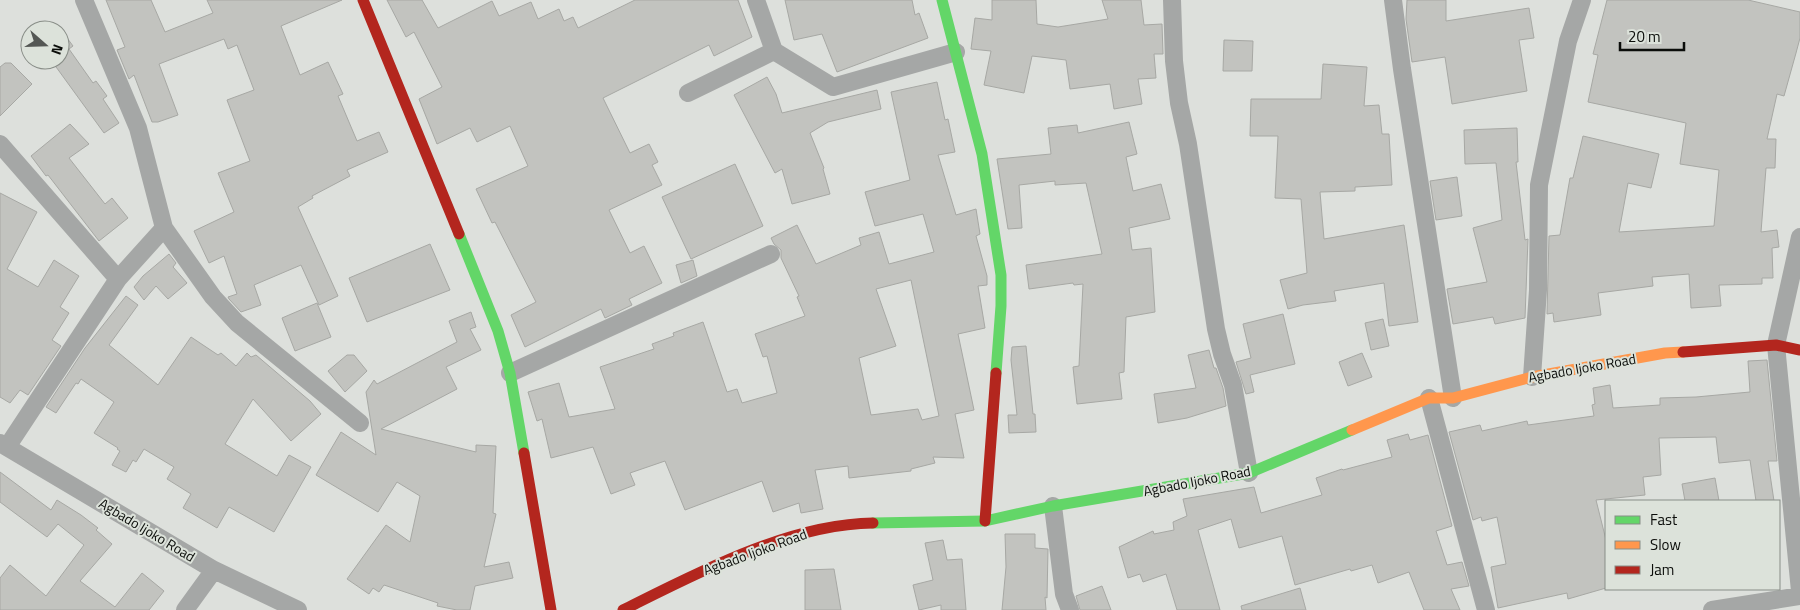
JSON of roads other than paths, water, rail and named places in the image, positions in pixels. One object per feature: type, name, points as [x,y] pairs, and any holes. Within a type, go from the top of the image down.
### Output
[{"type":"street","points":[[84,0],[138,128],[164,228],[213,297],[237,323],[360,423]]},
{"type":"street","points":[[363,0],[498,331],[510,373],[551,610]]},
{"type":"street","points":[[756,0],[774,51],[832,87],[956,52]]},
{"type":"street","points":[[942,0],[982,154],[1001,274],[1001,306],[985,521]]},
{"type":"street","points":[[1172,0],[1174,61],[1179,104],[1190,154],[1216,329],[1222,354],[1233,385],[1249,473]]},
{"type":"street","points":[[1393,0],[1453,398]]},
{"type":"street","points":[[1532,377],[1538,290],[1539,185],[1568,42],[1582,0]]},
{"type":"street","points":[[688,92],[774,51]]},
{"type":"street","points":[[0,144],[118,279]]},
{"type":"street","points":[[3,445],[118,279],[164,228]]},
{"type":"street","points":[[1800,237],[1776,345],[1800,591]]},
{"type":"street","points":[[510,373],[771,254]]},
{"type":"street","name":"Agbado Ijoko Road","points":[[623,610],[712,566],[788,538],[822,529],[863,523],[985,521],[1053,506],[1249,473],[1429,398],[1453,398],[1532,377],[1666,353],[1776,345],[1800,350]]},
{"type":"street","points":[[1429,398],[1486,610]]},
{"type":"street","name":"Agbado Ijoko Road","points":[[3,445],[214,570],[298,610]]},
{"type":"street","points":[[1053,506],[1064,594],[1070,610]]},
{"type":"street","points":[[185,610],[214,570]]},
{"type":"street","points":[[1712,610],[1800,596]]}]
